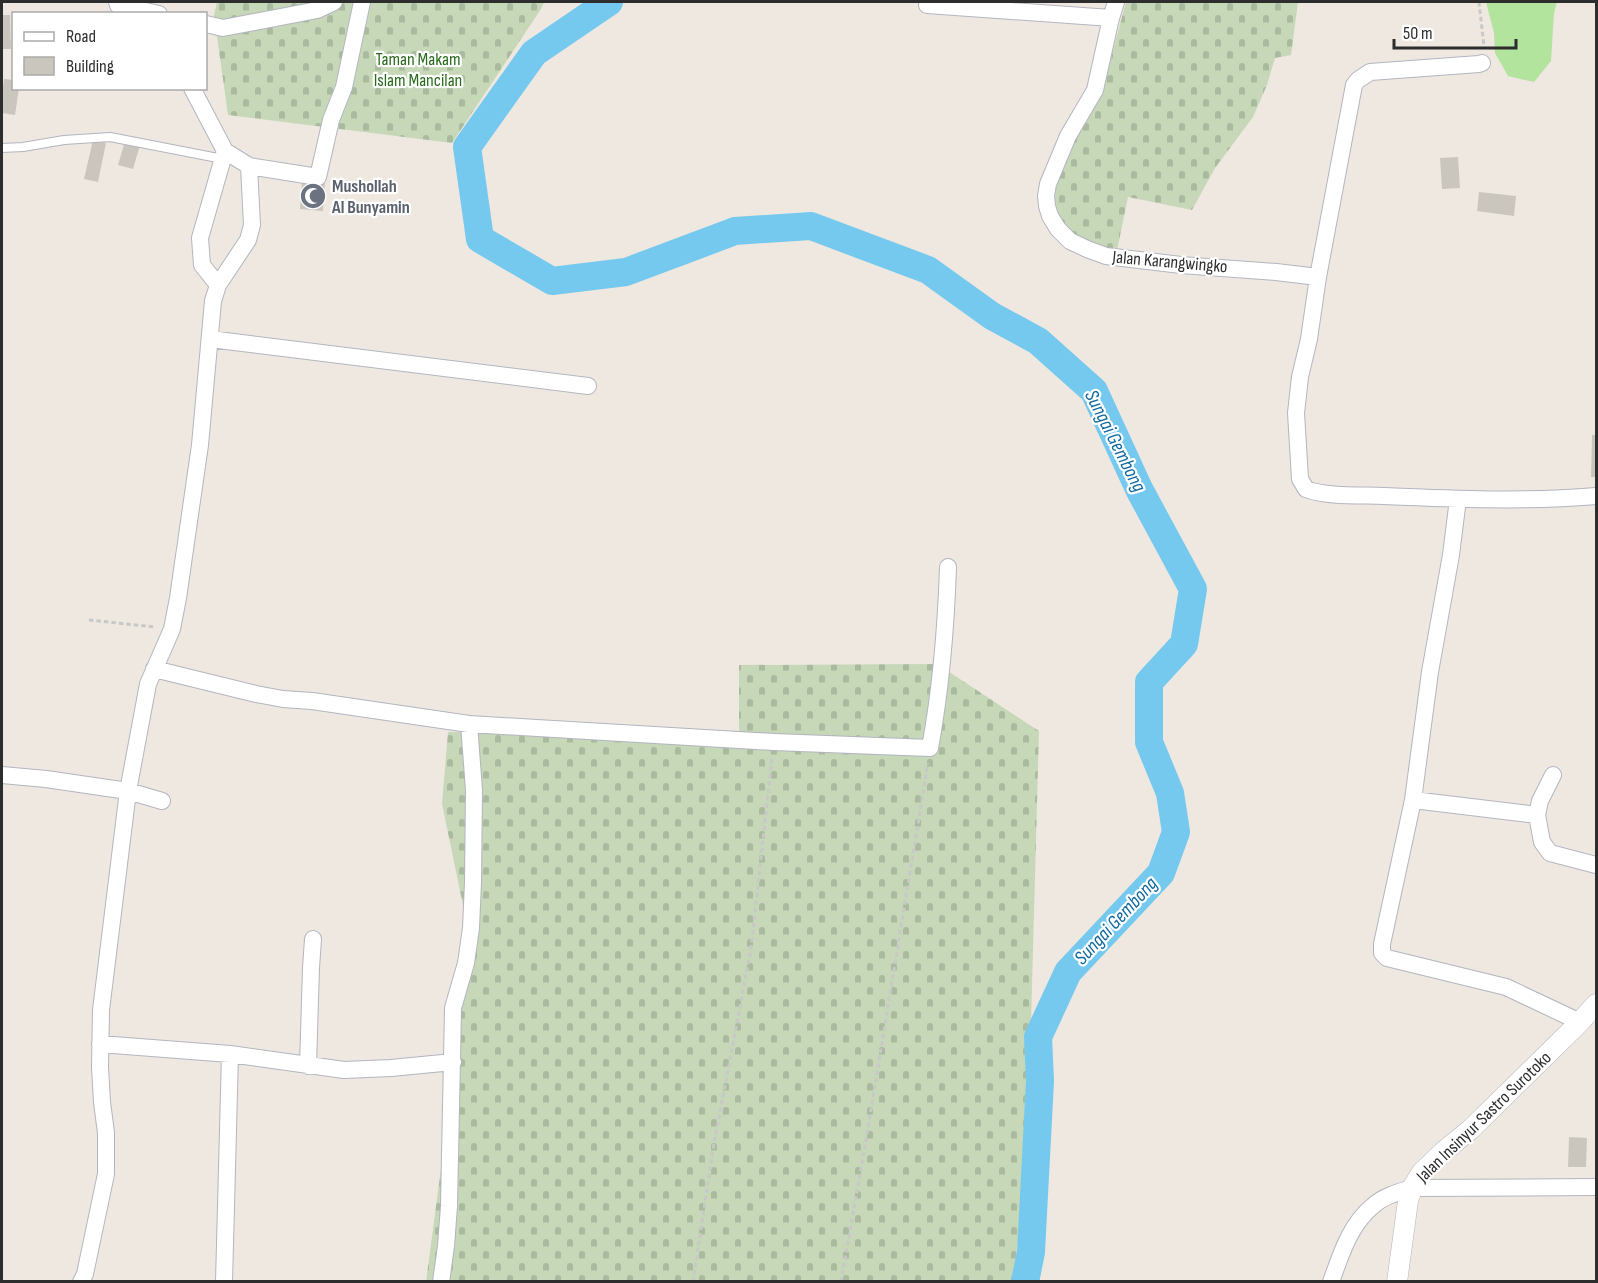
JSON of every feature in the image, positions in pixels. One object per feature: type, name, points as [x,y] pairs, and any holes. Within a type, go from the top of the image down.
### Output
[{"type":"street","points":[[207,24],[223,28],[316,10],[334,2]]},
{"type":"street","points":[[193,90],[224,155],[249,166],[318,177],[331,120],[344,87],[362,2]]},
{"type":"street","name":"Jalan Karangwingko","points":[[1116,2],[1095,90],[1068,136],[1048,184],[1047,206],[1058,229],[1070,241],[1106,256],[1318,277]]},
{"type":"street","points":[[117,3],[150,12]]},
{"type":"street","points":[[927,5],[1111,18]]},
{"type":"street","points":[[1482,63],[1370,72],[1354,85],[1318,277],[1309,339],[1300,377],[1296,413],[1300,479],[1303,486],[1310,491],[1340,495],[1458,499],[1560,499],[1596,496]]},
{"type":"street","points":[[218,285],[202,265],[201,237],[224,155]]},
{"type":"street","points":[[81,1281],[85,1274],[106,1174],[106,1133],[102,1102],[100,1044],[101,1010],[128,790],[148,684],[172,629],[178,598],[200,445],[213,301],[218,285],[248,240],[252,225],[249,166]]},
{"type":"street","points":[[210,339],[588,386]]},
{"type":"street","points":[[1458,499],[1451,555],[1430,672],[1413,800],[1382,944],[1383,953],[1387,958],[1506,987],[1580,1022]]},
{"type":"street","points":[[153,669],[283,699],[312,701],[469,724],[774,742],[930,748],[938,706],[946,628],[948,567]]},
{"type":"street","points":[[441,1281],[449,1206],[453,1008],[466,963],[472,905],[474,790],[469,724]]},
{"type":"street","points":[[2,775],[128,790],[162,801]]},
{"type":"street","points":[[1553,775],[1540,801],[1537,815],[1542,842],[1550,854],[1596,865]]},
{"type":"street","points":[[1413,800],[1537,815]]},
{"type":"street","points":[[308,1066],[314,939]]},
{"type":"street","name":"Jalan Insinyur Sastro Surotoko","points":[[1397,1281],[1407,1201],[1422,1172],[1444,1150],[1471,1129],[1596,1004]]},
{"type":"street","points":[[100,1044],[230,1054],[344,1070],[453,1062]]},
{"type":"street","points":[[224,1281],[230,1126],[230,1054]]},
{"type":"street","points":[[1331,1281],[1352,1229],[1374,1204],[1392,1194],[1412,1188],[1596,1186]]},
{"type":"lane","points":[[2,148],[110,137],[224,155]]},
{"type":"path","points":[[1479,2],[1485,57],[1482,63]]},
{"type":"path","points":[[89,620],[172,629]]},
{"type":"path","points":[[693,1281],[713,1149],[751,949],[774,742]]},
{"type":"path","points":[[841,1281],[930,748]]},
{"type":"green space","name":"Taman Makam Islam Mancilan","points":[[217,2],[544,2],[452,143],[228,115],[214,15]]},
{"type":"green space","points":[[1126,2],[1298,2],[1291,55],[1275,58],[1267,85],[1253,117],[1215,168],[1192,210],[1128,197],[1116,255],[1076,240],[1054,214],[1056,184],[1075,137],[1107,73]]},
{"type":"green space","points":[[1486,2],[1557,2],[1554,13],[1551,61],[1534,82],[1508,76],[1495,53],[1494,33]]},
{"type":"green space","points":[[937,664],[1039,731],[1027,1167],[1013,1281],[426,1282],[451,1093],[441,1070],[469,934],[442,804],[448,732],[739,735],[739,665]]},
{"type":"building","points":[[2,15],[10,15],[11,49],[2,49]]},
{"type":"building","points":[[4,79],[12,80],[12,90],[19,90],[15,115],[2,113]]},
{"type":"building","points":[[93,140],[106,143],[98,182],[84,179]]},
{"type":"building","points":[[125,141],[140,145],[133,169],[118,165]]},
{"type":"building","points":[[1458,157],[1460,188],[1442,189],[1440,158]]},
{"type":"building","name":"Mushollah Al Bunyamin","points":[[302,180],[325,182],[323,211],[300,209]]},
{"type":"building","points":[[1479,192],[1516,196],[1514,216],[1477,211]]},
{"type":"building","points":[[1592,435],[1596,435],[1596,477],[1591,477]]},
{"type":"building","points":[[1569,1137],[1587,1138],[1586,1167],[1568,1167]]},
{"type":"waterway","name":"Sungai Gembong","points":[[609,2],[534,53],[467,147],[480,239],[552,281],[626,272],[735,231],[811,226],[928,270],[992,316],[1038,341],[1094,391],[1139,489],[1193,589],[1184,644],[1149,682],[1149,742],[1170,793],[1176,832],[1161,873],[1068,972],[1038,1037],[1040,1081],[1031,1252],[1025,1282]]},
{"type":"place","name":"Mushollah Al Bunyamin","points":[[313,196]]}]
